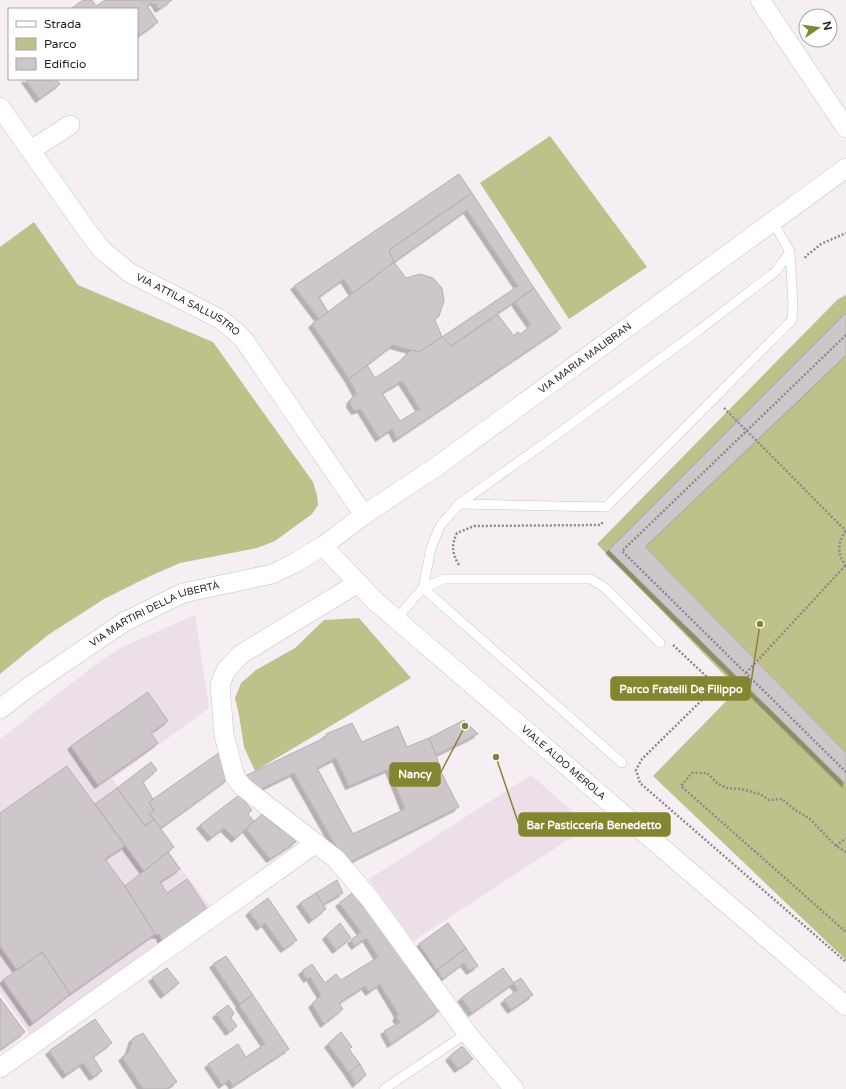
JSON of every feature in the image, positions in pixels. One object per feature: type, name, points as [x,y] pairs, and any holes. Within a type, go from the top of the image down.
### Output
[{"type":"street","points":[[760,0],[846,128]]},
{"type":"street","name":"VIA ATTILA SALLUSTRO","points":[[0,107],[88,232],[111,258],[130,273],[220,319],[244,340],[364,515]]},
{"type":"street","points":[[31,150],[70,125]]},
{"type":"street","name":"VIA MARIA MALIBRAN","points":[[323,546],[364,515],[436,467],[846,168]]},
{"type":"street","name":"VIALE ALDO MEROLA","points":[[323,546],[375,601],[846,1006]]},
{"type":"street","name":"VIA MARTIRI DELLA LIBERTÀ","points":[[0,709],[30,686],[124,622],[183,593],[272,574],[293,564],[323,546]]},
{"type":"street","points":[[358,583],[240,655],[226,670],[220,685],[224,735],[235,777],[243,787],[336,859],[370,899],[467,1033],[514,1089]]},
{"type":"street","points":[[0,1068],[316,843]]},
{"type":"lane","points":[[459,504],[606,507],[792,320],[793,305],[790,252],[773,222]]},
{"type":"lane","points":[[423,588],[431,548],[440,526],[459,504],[571,425],[698,331],[776,271],[790,252]]},
{"type":"lane","points":[[396,619],[423,588],[444,579],[591,579],[605,588],[664,642]]},
{"type":"lane","points":[[423,588],[622,763]]},
{"type":"lane","points":[[384,1089],[467,1033]]},
{"type":"path","points":[[805,262],[806,256],[821,244],[846,233]]},
{"type":"path","points":[[846,336],[622,551],[846,772]]},
{"type":"path","points":[[714,398],[846,531],[839,544],[841,560],[846,567],[746,673]]},
{"type":"path","points":[[460,567],[454,556],[453,541],[457,533],[474,526],[600,525],[605,520]]},
{"type":"path","points":[[664,642],[708,678],[707,695],[642,758],[636,770],[640,783],[846,962]]},
{"type":"path","points":[[846,852],[836,846],[810,819],[782,799],[769,800],[760,794],[741,789],[727,788],[718,784],[707,773],[692,773],[681,786],[846,932]]},
{"type":"path","points":[[836,846],[846,838]]},
{"type":"shaded area","points":[[195,615],[209,708],[112,779],[213,910],[32,1037],[0,992],[0,739],[95,665],[120,648]]},
{"type":"shaded area","points":[[531,775],[589,826],[413,941],[369,879]]},
{"type":"green space","points":[[550,136],[647,267],[569,319],[480,183]]},
{"type":"green space","points":[[34,222],[78,285],[213,342],[313,482],[318,505],[312,514],[275,541],[257,548],[180,563],[104,599],[48,635],[0,674],[0,247]]},
{"type":"green space","points":[[846,295],[846,960],[653,776],[738,689],[597,544],[838,299]]},
{"type":"green space","points":[[359,618],[411,678],[255,771],[244,747],[235,698],[241,683],[256,670],[295,648],[324,620]]},
{"type":"building","points":[[83,0],[92,0],[96,6],[105,0],[172,0],[159,9],[154,1],[147,6],[158,22],[140,35],[138,32],[138,8],[72,8]]},
{"type":"building","points":[[26,80],[57,80],[60,84],[39,99]]},
{"type":"building","points":[[459,174],[472,193],[389,250],[394,262],[353,293],[344,279],[319,297],[328,312],[319,319],[294,286]]},
{"type":"building","points":[[472,193],[534,288],[451,346],[442,337],[518,286],[467,210],[394,262],[389,250]]},
{"type":"building","points":[[394,262],[406,278],[420,274],[433,278],[442,288],[444,301],[439,316],[435,320],[442,337],[419,352],[393,345],[349,379],[312,324]]},
{"type":"building","points":[[534,288],[561,328],[397,439],[392,429],[379,438],[361,409],[355,411],[350,404],[351,399],[357,394],[349,379],[367,365],[375,378],[399,362],[411,350],[419,352],[442,337],[451,346],[498,315],[514,336],[517,332],[521,334],[531,325],[515,302]],"holes":[[[402,381],[420,409],[400,421],[382,393]]]},
{"type":"building","points":[[846,313],[846,355],[645,547],[846,753],[846,784],[609,550]]},
{"type":"building","points":[[148,692],[168,721],[151,733],[158,743],[98,785],[71,746]]},
{"type":"building","points":[[464,720],[478,734],[436,755],[429,738]]},
{"type":"building","points":[[352,723],[362,742],[398,726],[407,747],[429,738],[441,772],[459,807],[346,864],[294,773],[257,791],[245,776],[326,737],[326,734]],"holes":[[[336,758],[349,786],[389,769],[405,809],[353,834],[317,768]]]},
{"type":"building","points":[[220,752],[228,779],[161,828],[149,814],[154,811],[149,802]]},
{"type":"building","points":[[151,762],[157,770],[143,782],[153,799],[149,802],[154,811],[149,814],[154,819],[145,826],[117,788]]},
{"type":"building","points":[[67,766],[125,846],[105,859],[125,886],[155,934],[70,994],[42,952],[17,970],[0,946],[0,813]]},
{"type":"building","points":[[117,788],[145,826],[154,819],[174,847],[144,871],[95,804]]},
{"type":"building","points":[[239,795],[252,810],[248,814],[254,821],[235,839],[224,828],[211,838],[200,825]]},
{"type":"building","points":[[262,814],[280,829],[289,834],[296,842],[270,859],[246,829]]},
{"type":"building","points":[[168,852],[180,869],[160,882],[167,893],[187,879],[207,909],[182,926],[184,928],[164,945],[159,934],[155,934],[125,886]]},
{"type":"building","points":[[337,880],[343,893],[323,904],[316,893]]},
{"type":"building","points":[[355,891],[389,932],[439,1011],[391,1044],[384,1031],[400,1022],[396,1018],[398,1014],[380,984],[369,992],[365,986],[339,1003],[343,1009],[324,1024],[312,1004],[321,995],[310,977],[307,979],[302,971],[312,964],[325,983],[336,974],[341,980],[378,957],[366,938],[355,946],[351,940],[361,932],[339,903]]},
{"type":"building","points":[[316,893],[326,909],[312,920],[300,903]]},
{"type":"building","points":[[268,898],[297,940],[284,949],[265,923],[260,927],[249,912]]},
{"type":"building","points":[[340,923],[351,938],[336,950],[326,936]]},
{"type":"building","points":[[448,923],[466,948],[437,970],[419,944]]},
{"type":"building","points":[[466,948],[478,966],[470,971],[464,963],[443,979],[437,970]]},
{"type":"building","points":[[42,952],[70,994],[33,1023],[3,980]]},
{"type":"building","points":[[226,956],[253,995],[240,1004],[213,964]]},
{"type":"building","points":[[167,968],[179,983],[164,995],[152,978]]},
{"type":"building","points":[[503,968],[514,983],[472,1013],[461,998]]},
{"type":"building","points":[[521,978],[533,995],[511,1010],[504,1000],[518,990],[513,983]]},
{"type":"building","points":[[253,995],[289,1049],[233,1086],[229,1080],[222,1085],[208,1064],[238,1044],[246,1057],[265,1044],[239,1005]]},
{"type":"building","points":[[0,998],[25,1032],[0,1050]]},
{"type":"building","points":[[228,1005],[234,1013],[231,1018],[237,1026],[229,1032],[216,1014]]},
{"type":"building","points":[[95,1019],[112,1043],[93,1057],[102,1071],[93,1077],[83,1063],[66,1075],[49,1051]]},
{"type":"building","points":[[341,1032],[352,1047],[349,1049],[360,1064],[349,1073],[328,1044]]},
{"type":"building","points":[[143,1033],[177,1082],[166,1089],[143,1089],[122,1057],[128,1053],[133,1038]]},
{"type":"building","points":[[462,1046],[473,1059],[458,1069],[449,1057]]},
{"type":"building","points":[[360,1064],[366,1075],[356,1084],[349,1073]]},
{"type":"place","name":"Parco Fratelli De Filippo","points":[[760,624]]},
{"type":"place","name":"Nancy","points":[[465,726]]},
{"type":"place","name":"Bar Pasticceria Benedetto","points":[[496,757]]}]
